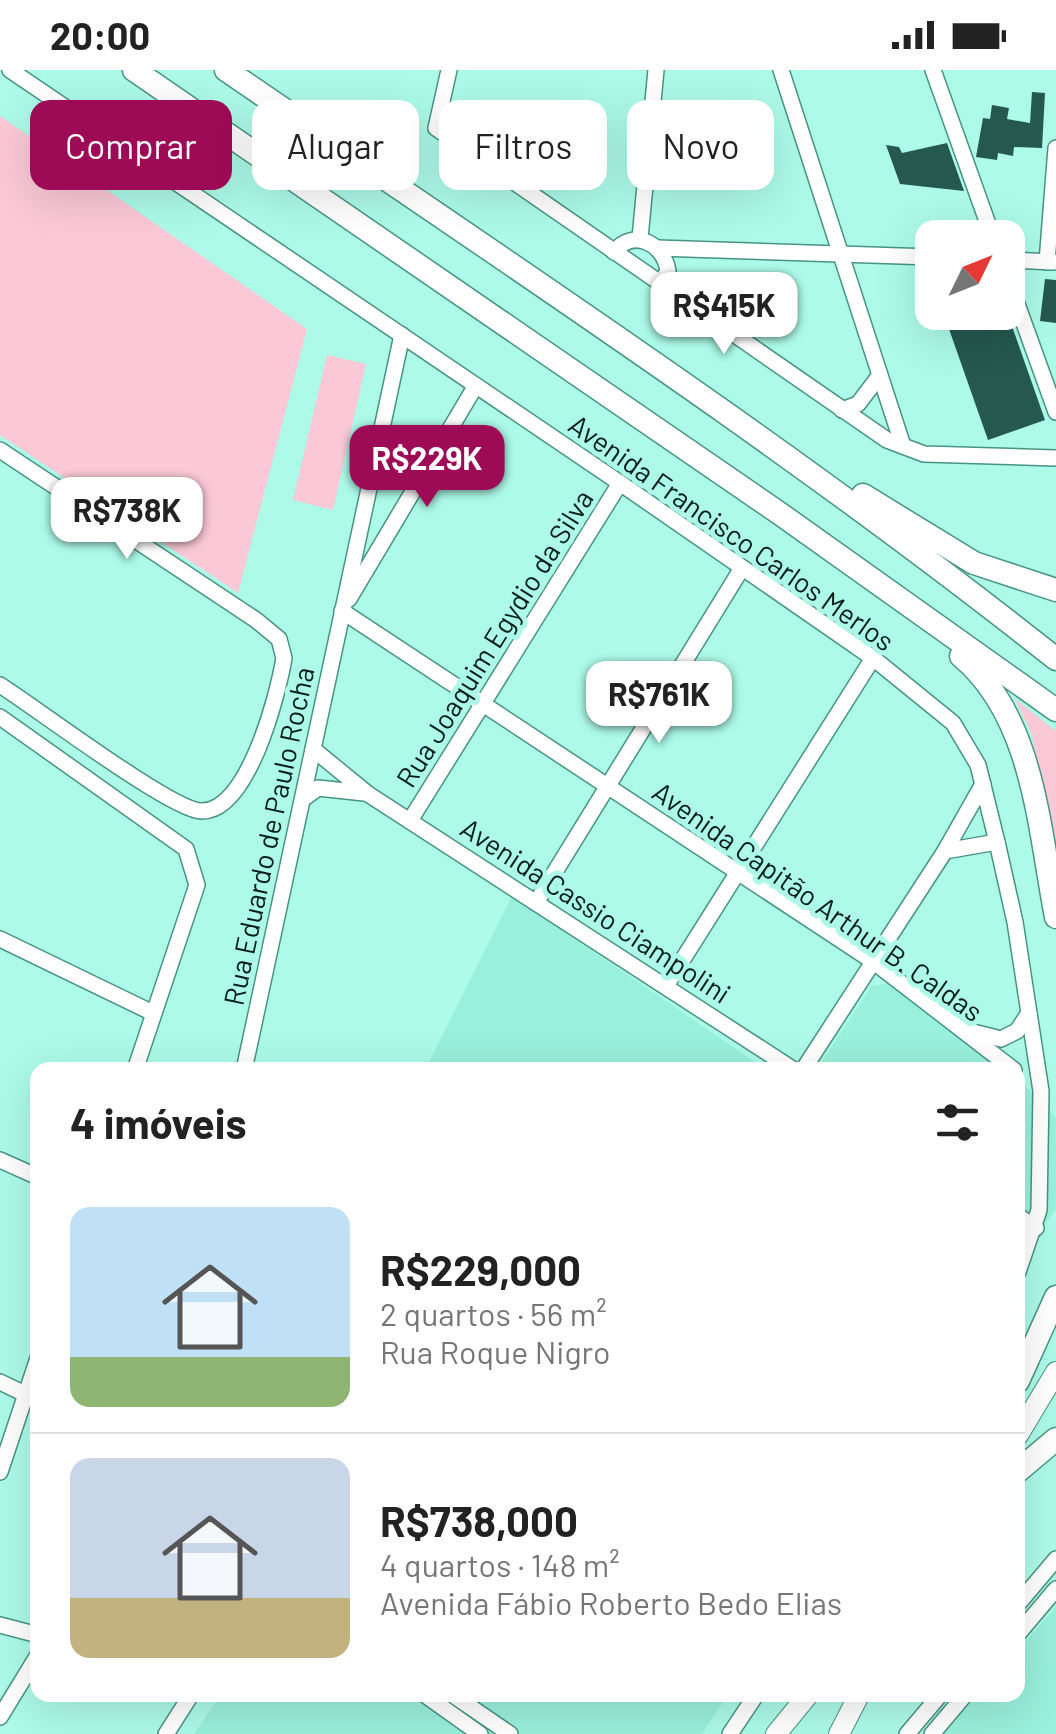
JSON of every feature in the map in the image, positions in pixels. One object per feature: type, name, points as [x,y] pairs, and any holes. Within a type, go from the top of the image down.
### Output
[{"type":"highway","points":[[134,70],[1056,710]]},
{"type":"highway","points":[[226,70],[724,412],[933,562],[1056,659]]},
{"type":"highway","points":[[724,412],[974,562],[1056,590]]},
{"type":"highway","points":[[854,567],[971,664],[999,699],[1020,740],[1056,918]]},
{"type":"highway","points":[[1025,1367],[1056,1298]]},
{"type":"highway","points":[[1025,1465],[1056,1439]]},
{"type":"main road","points":[[1025,1371],[1056,1323]]},
{"type":"main road","points":[[1025,1423],[1056,1372]]},
{"type":"main road","points":[[776,1734],[802,1702]]},
{"type":"main road","points":[[839,1734],[855,1702]]},
{"type":"street","name":"Avenida Francisco Carlos Merlos","points":[[10,70],[873,658],[953,724],[978,765],[997,842],[1041,1091],[1043,1166],[1036,1228],[1025,1255]]},
{"type":"street","points":[[450,70],[436,128],[842,410],[924,454],[1056,458]]},
{"type":"street","points":[[640,238],[656,70]]},
{"type":"street","points":[[782,70],[903,446]]},
{"type":"street","points":[[933,70],[987,220]]},
{"type":"street","points":[[1025,261],[1051,262],[1056,148]]},
{"type":"street","points":[[614,252],[628,239],[640,238],[665,252],[915,256]]},
{"type":"street","points":[[660,285],[668,271],[665,252]]},
{"type":"street","points":[[1025,326],[1056,412]]},
{"type":"street","name":"Rua Eduardo de Paulo Rocha","points":[[246,1062],[402,336]]},
{"type":"street","points":[[842,410],[858,404],[880,375]]},
{"type":"street","points":[[342,611],[475,386]]},
{"type":"street","points":[[0,450],[280,639],[284,658],[281,678],[246,780],[215,809],[199,811],[146,784],[0,685]]},
{"type":"street","points":[[375,458],[395,478],[421,477]]},
{"type":"street","name":"Rua Joaquim Egydio da Silva","points":[[410,819],[620,483]]},
{"type":"street","points":[[537,902],[742,568]]},
{"type":"street","name":"Avenida Capitão Arthur B. Caldas","points":[[342,611],[874,962],[1004,1062]]},
{"type":"street","points":[[666,986],[873,658]]},
{"type":"street","points":[[0,717],[186,848],[197,885],[138,1062]]},
{"type":"street","name":"Avenida Cassio Ciampolini","points":[[312,749],[368,794],[782,1062]]},
{"type":"street","points":[[808,1062],[945,851],[983,784]]},
{"type":"street","points":[[303,799],[318,788],[336,787],[368,794]]},
{"type":"street","points":[[945,851],[997,842]]},
{"type":"street","points":[[0,939],[154,1014]]},
{"type":"street","points":[[960,1028],[1001,1039],[1016,1032],[1029,1013]]},
{"type":"street","name":"Avenida Capitão Arthur B. Caldas","points":[[1025,1078],[1041,1091]]},
{"type":"street","points":[[0,1160],[30,1174]]},
{"type":"street","points":[[1025,1221],[1036,1228]]},
{"type":"street","points":[[0,1472],[30,1380]]},
{"type":"street","points":[[0,1382],[25,1394]]},
{"type":"street","points":[[1025,1596],[1056,1559]]},
{"type":"street","points":[[1025,1626],[1056,1589]]},
{"type":"street","points":[[0,1626],[30,1633]]},
{"type":"street","points":[[0,1718],[30,1668]]},
{"type":"street","points":[[166,1734],[187,1702]]},
{"type":"street","points":[[434,1702],[480,1734]]},
{"type":"street","points":[[464,1702],[510,1734]]},
{"type":"street","points":[[730,1734],[751,1702]]},
{"type":"street","points":[[907,1734],[934,1702]]},
{"type":"street","points":[[932,1734],[959,1702]]},
{"type":"shaded area","points":[[0,116],[30,137],[30,190],[107,190],[307,329],[238,593],[0,435]]},
{"type":"shaded area","points":[[327,355],[366,364],[333,510],[293,500]]},
{"type":"shaded area","points":[[1015,699],[1056,731],[1056,870],[1032,735]]},
{"type":"shaded area","points":[[512,896],[755,1062],[429,1062]]},
{"type":"shaded area","points":[[887,984],[995,1062],[821,1062],[872,986]]},
{"type":"shaded area","points":[[1025,1085],[1056,1118],[1056,1208],[1025,1254]]},
{"type":"shaded area","points":[[1056,1607],[1056,1734],[943,1734],[972,1702],[1025,1702],[1025,1642]]},
{"type":"shaded area","points":[[215,1702],[723,1702],[702,1734],[194,1734]]},
{"type":"building","points":[[1032,92],[1045,93],[1042,148],[1014,147],[1013,156],[998,153],[997,160],[976,157],[983,118],[990,119],[992,105],[1009,108],[1007,119],[1030,123]]},
{"type":"building","points":[[947,143],[964,191],[900,184],[886,145],[899,147],[902,153]]},
{"type":"building","points":[[1045,279],[1056,280],[1056,323],[1040,321]]},
{"type":"building","points":[[949,330],[1013,330],[1045,420],[988,440]]}]
